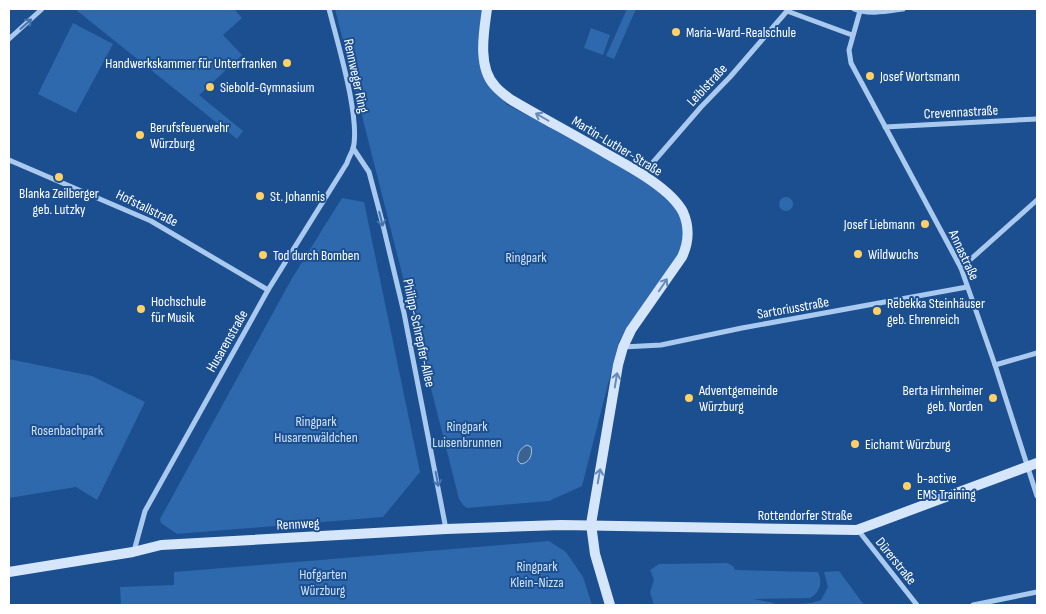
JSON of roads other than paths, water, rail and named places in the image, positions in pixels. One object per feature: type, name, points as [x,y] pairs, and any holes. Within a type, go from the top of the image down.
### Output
[{"type":"street","points":[[9,39],[42,9]]},
{"type":"street","name":"Rennweger Ring","points":[[329,9],[354,122],[353,148]]},
{"type":"street","name":"Martin-Luther-Straße","points":[[487,9],[483,38],[484,59],[489,78],[494,85],[510,99],[642,174],[679,206],[689,235],[682,257],[631,330],[623,347],[591,524],[595,554],[610,605]]},
{"type":"street","points":[[854,9],[860,11],[903,9]]},
{"type":"street","name":"Leiblstraße","points":[[642,174],[787,11],[852,35]]},
{"type":"street","name":"Annastraße","points":[[860,11],[848,50],[851,63],[961,268],[1032,465],[1037,496]]},
{"type":"street","name":"Crevennastraße","points":[[886,127],[1037,119]]},
{"type":"street","name":"Husarenstraße","points":[[133,552],[145,511],[268,290],[346,163],[353,148]]},
{"type":"street","name":"Philipp-Schrepfer-Allee","points":[[353,148],[368,172],[382,221],[404,313],[446,529]]},
{"type":"street","name":"Hofstallstraße","points":[[9,160],[151,221],[268,290]]},
{"type":"street","points":[[961,268],[1037,200]]},
{"type":"street","name":"Sartoriusstraße","points":[[623,347],[661,345],[742,328],[967,287]]},
{"type":"street","points":[[995,365],[1037,353]]},
{"type":"street","name":"Rottendorfer Straße","points":[[591,524],[737,529],[857,530],[1032,465]]},
{"type":"street","name":"Rennweg","points":[[9,572],[133,552],[161,545],[446,529],[591,524]]},
{"type":"street","name":"Dürerstraße","points":[[857,530],[917,605]]},
{"type":"street","points":[[973,605],[1037,592]]},
{"type":"place","name":"Maria-Ward-Realschule","points":[[676,32]]},
{"type":"place","name":"Handwerkskammer für Unterfranken","points":[[287,63]]},
{"type":"place","name":"Josef Wortsmann","points":[[870,76]]},
{"type":"place","name":"Siebold-Gymnasium","points":[[210,87]]},
{"type":"place","name":"Berufsfeuerwehr Würzburg","points":[[140,135]]},
{"type":"place","name":"Blanka Zeilberger geb. Lutzky","points":[[59,177]]},
{"type":"place","name":"St. Johannis","points":[[260,196]]},
{"type":"place","name":"Josef Liebmann","points":[[925,224]]},
{"type":"place","name":"Wildwuchs","points":[[858,254]]},
{"type":"place","name":"Tod durch Bomben","points":[[263,255]]},
{"type":"place","name":"Hochschule für Musik","points":[[141,309]]},
{"type":"place","name":"Rebekka Steinhäuser geb. Ehrenreich","points":[[877,311]]},
{"type":"place","name":"Adventgemeinde Würzburg","points":[[689,398]]},
{"type":"place","name":"Berta Hirnheimer geb. Norden","points":[[993,398]]},
{"type":"place","name":"Eichamt Würzburg","points":[[855,444]]},
{"type":"place","name":"b-active EMS Training","points":[[907,486]]},
{"type":"park label","name":"Ringpark","points":[[526,257]]},
{"type":"park label","name":"Rosenbachpark","points":[[67,430]]},
{"type":"park label","name":"Ringpark Husarenwäldchen","points":[[316,430]]},
{"type":"park label","name":"Ringpark Luisenbrunnen","points":[[467,434]]},
{"type":"park label","name":"Ringpark Klein-Nizza","points":[[537,574]]},
{"type":"park label","name":"Hofgarten Würzburg","points":[[323,582]]}]
